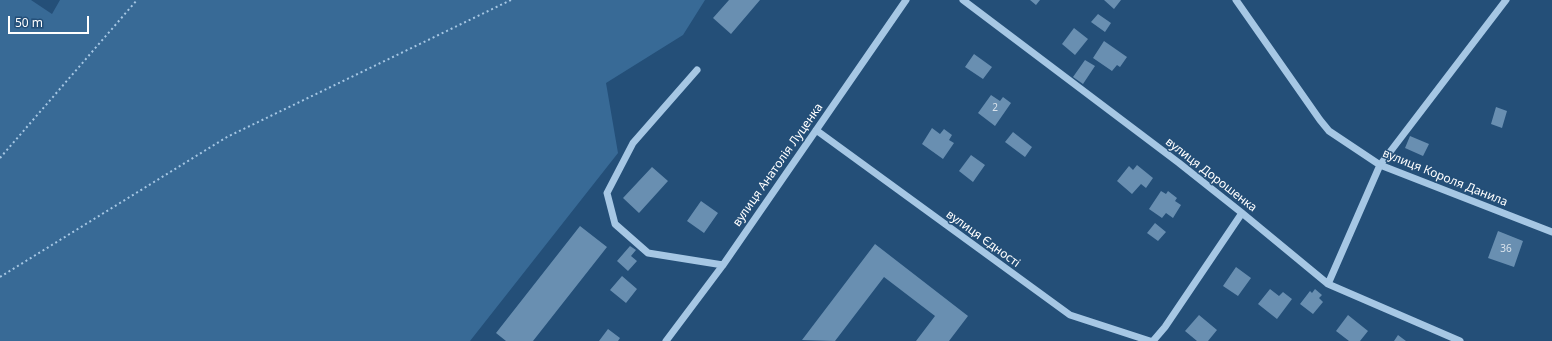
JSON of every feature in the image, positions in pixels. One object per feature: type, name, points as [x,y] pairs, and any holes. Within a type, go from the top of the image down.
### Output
[{"type":"street","name":"вулиця Анатолія Луценка","points":[[666,341],[723,265],[906,0]]},
{"type":"street","name":"вулиця Дорошенка","points":[[963,0],[1242,213],[1328,284],[1460,341]]},
{"type":"street","name":"вулиця Короля Данила","points":[[1236,0],[1329,131],[1380,165],[1552,232]]},
{"type":"street","points":[[1328,284],[1380,165],[1506,0]]},
{"type":"street","points":[[697,70],[633,143],[607,192],[615,224],[648,253],[723,265]]},
{"type":"street","name":"вулиця Єдності","points":[[816,130],[1070,315],[1151,341]]},
{"type":"street","points":[[1151,341],[1165,327],[1242,213]]},
{"type":"path","points":[[0,158],[137,0]]},
{"type":"path","points":[[0,277],[227,137],[511,0]]},
{"type":"shaded area","points":[[0,0],[31,0],[52,14],[60,0],[705,0],[683,35],[606,83],[618,153],[470,341],[0,341]]},
{"type":"building","points":[[729,0],[760,0],[731,34],[713,18]]},
{"type":"building","points":[[1030,0],[1040,0],[1036,5]]},
{"type":"building","points":[[1104,0],[1121,0],[1114,9]]},
{"type":"building","points":[[1098,14],[1111,23],[1105,32],[1091,22]]},
{"type":"building","points":[[1074,28],[1088,39],[1075,55],[1062,44]]},
{"type":"building","points":[[1104,41],[1127,57],[1120,67],[1117,65],[1112,71],[1093,58]]},
{"type":"building","points":[[974,54],[992,67],[983,79],[965,67]]},
{"type":"building","points":[[1085,60],[1095,66],[1083,84],[1073,77]]},
{"type":"building","points":[[991,95],[1000,101],[1003,97],[1011,103],[995,126],[978,113]]},
{"type":"building","points":[[1496,107],[1507,111],[1502,128],[1491,124]]},
{"type":"building","points":[[932,128],[940,134],[944,129],[952,135],[949,140],[954,143],[943,159],[922,144]]},
{"type":"building","points":[[1013,132],[1032,147],[1025,157],[1005,142]]},
{"type":"building","points":[[1410,136],[1429,144],[1423,156],[1405,148]]},
{"type":"building","points":[[971,155],[985,165],[973,182],[959,171]]},
{"type":"building","points":[[1137,165],[1153,178],[1146,188],[1141,184],[1132,194],[1117,181],[1129,166],[1133,170]]},
{"type":"building","points":[[652,167],[668,181],[639,213],[623,198]]},
{"type":"building","points":[[1161,191],[1166,194],[1168,191],[1177,198],[1175,201],[1181,205],[1173,218],[1166,213],[1162,218],[1149,209]]},
{"type":"building","points":[[701,201],[718,213],[704,233],[687,221]]},
{"type":"building","points":[[1155,223],[1166,232],[1158,241],[1147,233]]},
{"type":"building","points":[[580,226],[607,247],[533,341],[506,341],[496,333]]},
{"type":"building","points":[[1498,231],[1523,241],[1514,267],[1488,258]]},
{"type":"building","points":[[875,244],[968,316],[949,341],[916,341],[935,316],[884,277],[835,341],[802,340]]},
{"type":"building","points":[[630,246],[636,250],[631,256],[637,261],[628,271],[617,261]]},
{"type":"building","points":[[1236,267],[1251,278],[1238,296],[1223,286]]},
{"type":"building","points":[[622,276],[637,289],[626,303],[610,290]]},
{"type":"building","points":[[1270,289],[1279,296],[1283,292],[1292,299],[1277,319],[1258,304]]},
{"type":"building","points":[[1315,289],[1322,295],[1319,298],[1323,302],[1313,314],[1300,304],[1310,291],[1312,293]]},
{"type":"building","points":[[1199,315],[1217,330],[1208,341],[1197,341],[1185,331]]},
{"type":"building","points":[[1348,315],[1368,331],[1360,341],[1349,341],[1336,331]]},
{"type":"building","points":[[608,329],[620,338],[618,341],[599,341]]},
{"type":"building","points":[[1398,335],[1406,341],[1394,341]]}]
